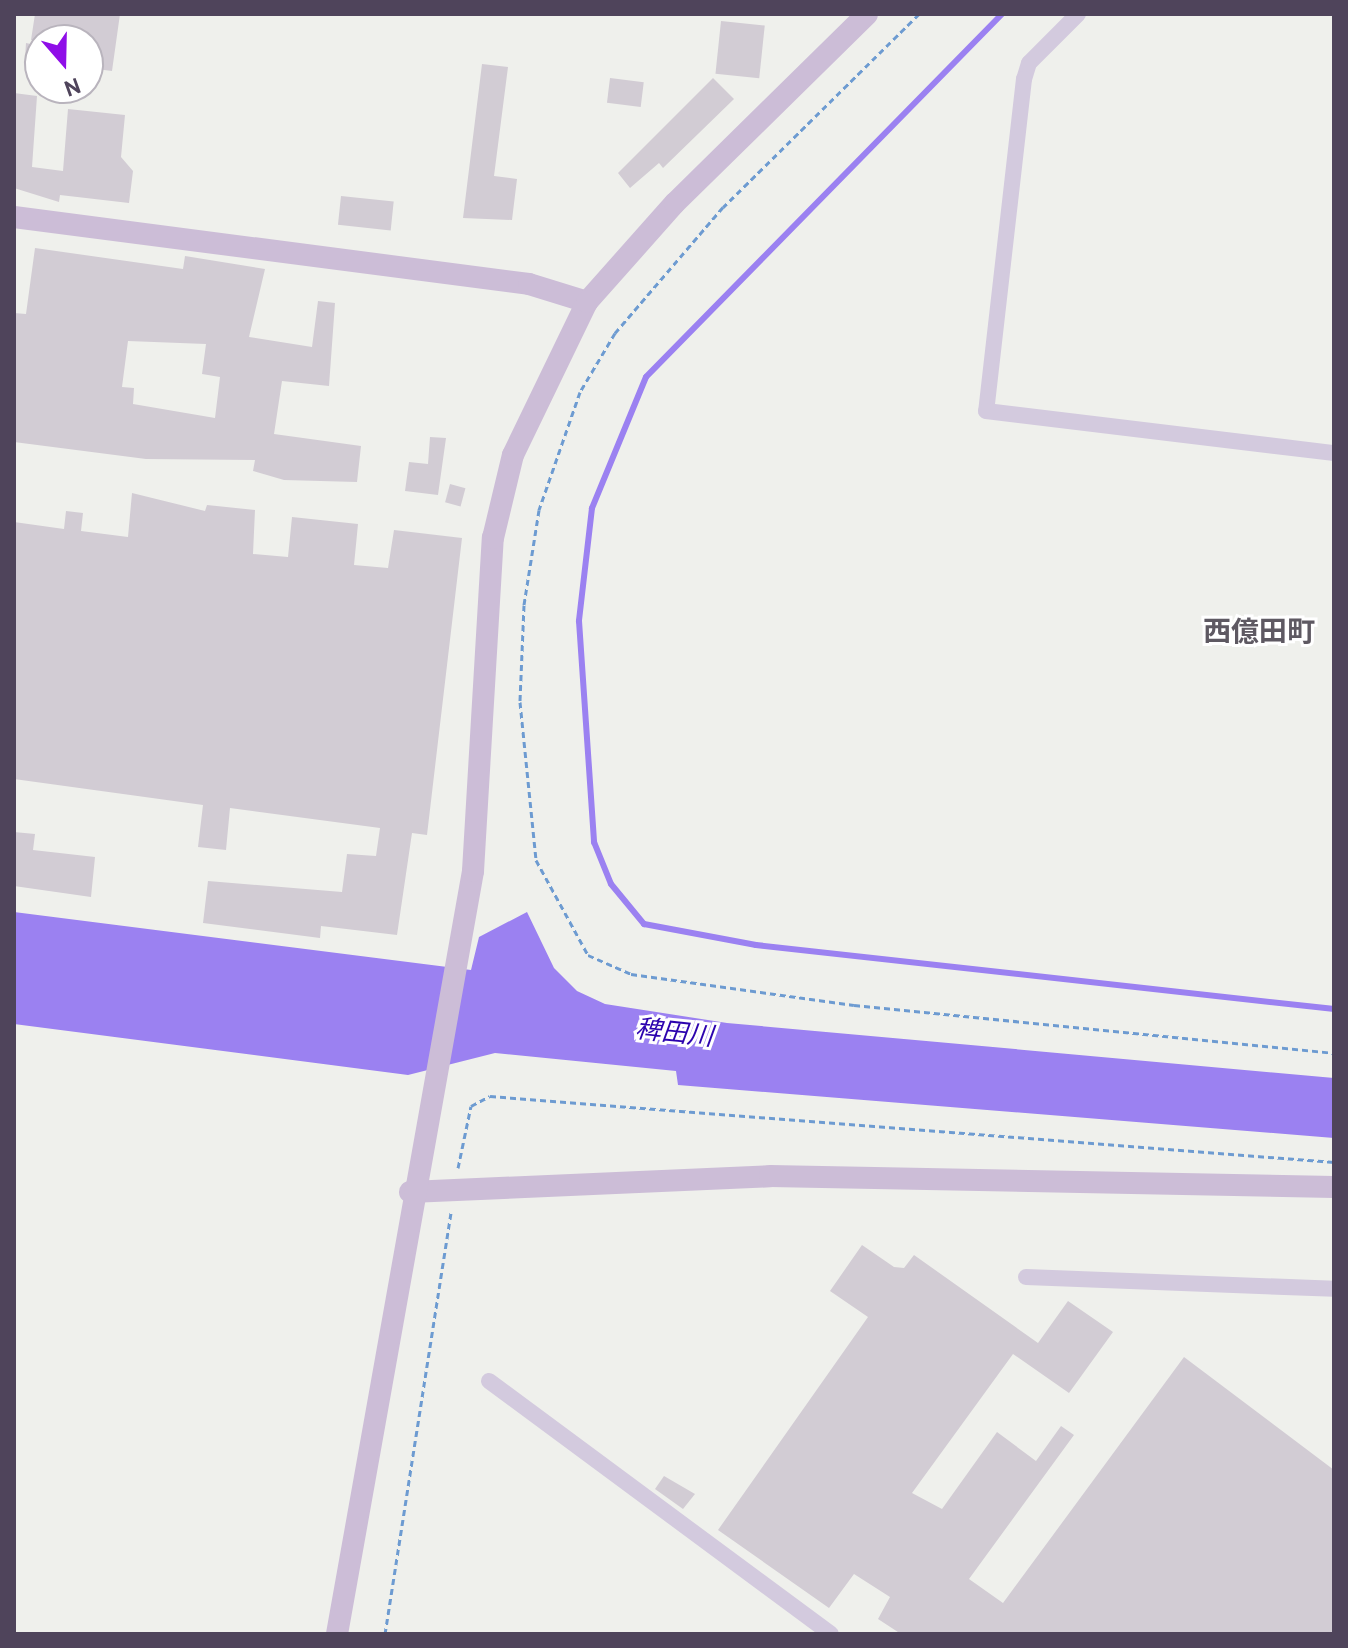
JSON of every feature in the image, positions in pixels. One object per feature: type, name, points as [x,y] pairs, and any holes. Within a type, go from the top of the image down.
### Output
[{"type":"street","points":[[337,1634],[410,1192],[473,871],[500,497],[530,410],[587,302],[675,203],[867,14]]},
{"type":"street","points":[[1078,14],[1029,63],[1024,79],[986,411],[1334,453]]},
{"type":"street","points":[[14,217],[529,284],[587,302]]},
{"type":"street","points":[[410,1192],[755,1176],[1334,1187]]},
{"type":"street","points":[[1026,1277],[1334,1289]]},
{"type":"street","points":[[489,1381],[831,1634]]},
{"type":"path","points":[[919,14],[723,207],[615,333],[580,392],[539,510],[524,605],[520,702],[536,860],[588,955],[631,974],[854,1005],[1334,1053]]},
{"type":"path","points":[[385,1634],[454,1189],[471,1106],[490,1096],[1334,1162]]},
{"type":"water","name":"稗田川","points":[[14,912],[471,970],[479,937],[527,912],[554,968],[577,991],[605,1004],[727,1023],[1334,1078],[1334,1138],[678,1085],[676,1071],[495,1053],[408,1075],[14,1024]]},
{"type":"building","points":[[35,14],[120,14],[112,71],[104,70],[104,24],[33,24]]},
{"type":"building","points":[[721,21],[765,26],[759,78],[715,74]]},
{"type":"building","points":[[482,64],[508,67],[494,176],[517,179],[512,220],[463,218]]},
{"type":"building","points":[[610,78],[644,82],[641,107],[607,103]]},
{"type":"building","points":[[713,78],[734,99],[663,168],[659,163],[630,188],[618,173]]},
{"type":"building","points":[[14,93],[24,94],[24,104],[36,104],[32,167],[63,171],[68,109],[125,115],[121,157],[133,171],[129,203],[60,195],[59,202],[14,188]]},
{"type":"building","points":[[341,196],[394,202],[391,230],[338,225]]},
{"type":"building","points":[[35,248],[183,269],[185,256],[265,269],[249,337],[312,347],[318,301],[335,303],[329,386],[282,381],[274,434],[361,446],[357,482],[284,480],[253,471],[255,460],[146,459],[14,442],[14,313],[26,314]],"holes":[[[128,341],[206,344],[202,374],[220,377],[215,418],[133,404],[134,388],[122,387]]]},
{"type":"building","points":[[430,437],[446,438],[438,495],[405,491],[409,462],[428,464]]},
{"type":"building","points":[[450,484],[465,488],[461,506],[445,502]]},
{"type":"building","points":[[132,493],[205,511],[207,505],[255,510],[253,554],[288,557],[292,517],[358,524],[354,565],[388,568],[394,530],[462,538],[427,835],[412,833],[397,935],[321,926],[320,938],[203,923],[208,881],[342,892],[347,854],[376,856],[380,828],[230,808],[226,850],[198,847],[203,805],[14,779],[14,522],[64,529],[66,511],[83,513],[81,531],[128,537]]},
{"type":"building","points":[[14,832],[35,834],[33,850],[95,857],[91,897],[14,886]]},
{"type":"building","points":[[862,1245],[894,1267],[904,1268],[914,1255],[1038,1343],[1068,1301],[1113,1332],[1069,1393],[1013,1354],[912,1493],[942,1509],[997,1432],[1036,1461],[1061,1426],[1074,1435],[969,1579],[1003,1603],[1184,1357],[1334,1470],[1334,1634],[901,1634],[878,1619],[890,1597],[854,1574],[829,1608],[718,1530],[868,1317],[830,1291]]},
{"type":"building","points":[[664,1476],[695,1494],[683,1509],[655,1489]]},
{"type":"waterway","points":[[1002,14],[646,377],[592,508],[579,621],[594,842],[611,884],[644,924],[756,945],[1334,1009]]},
{"type":"district","name":"西億田町","points":[[1259,634]]}]
